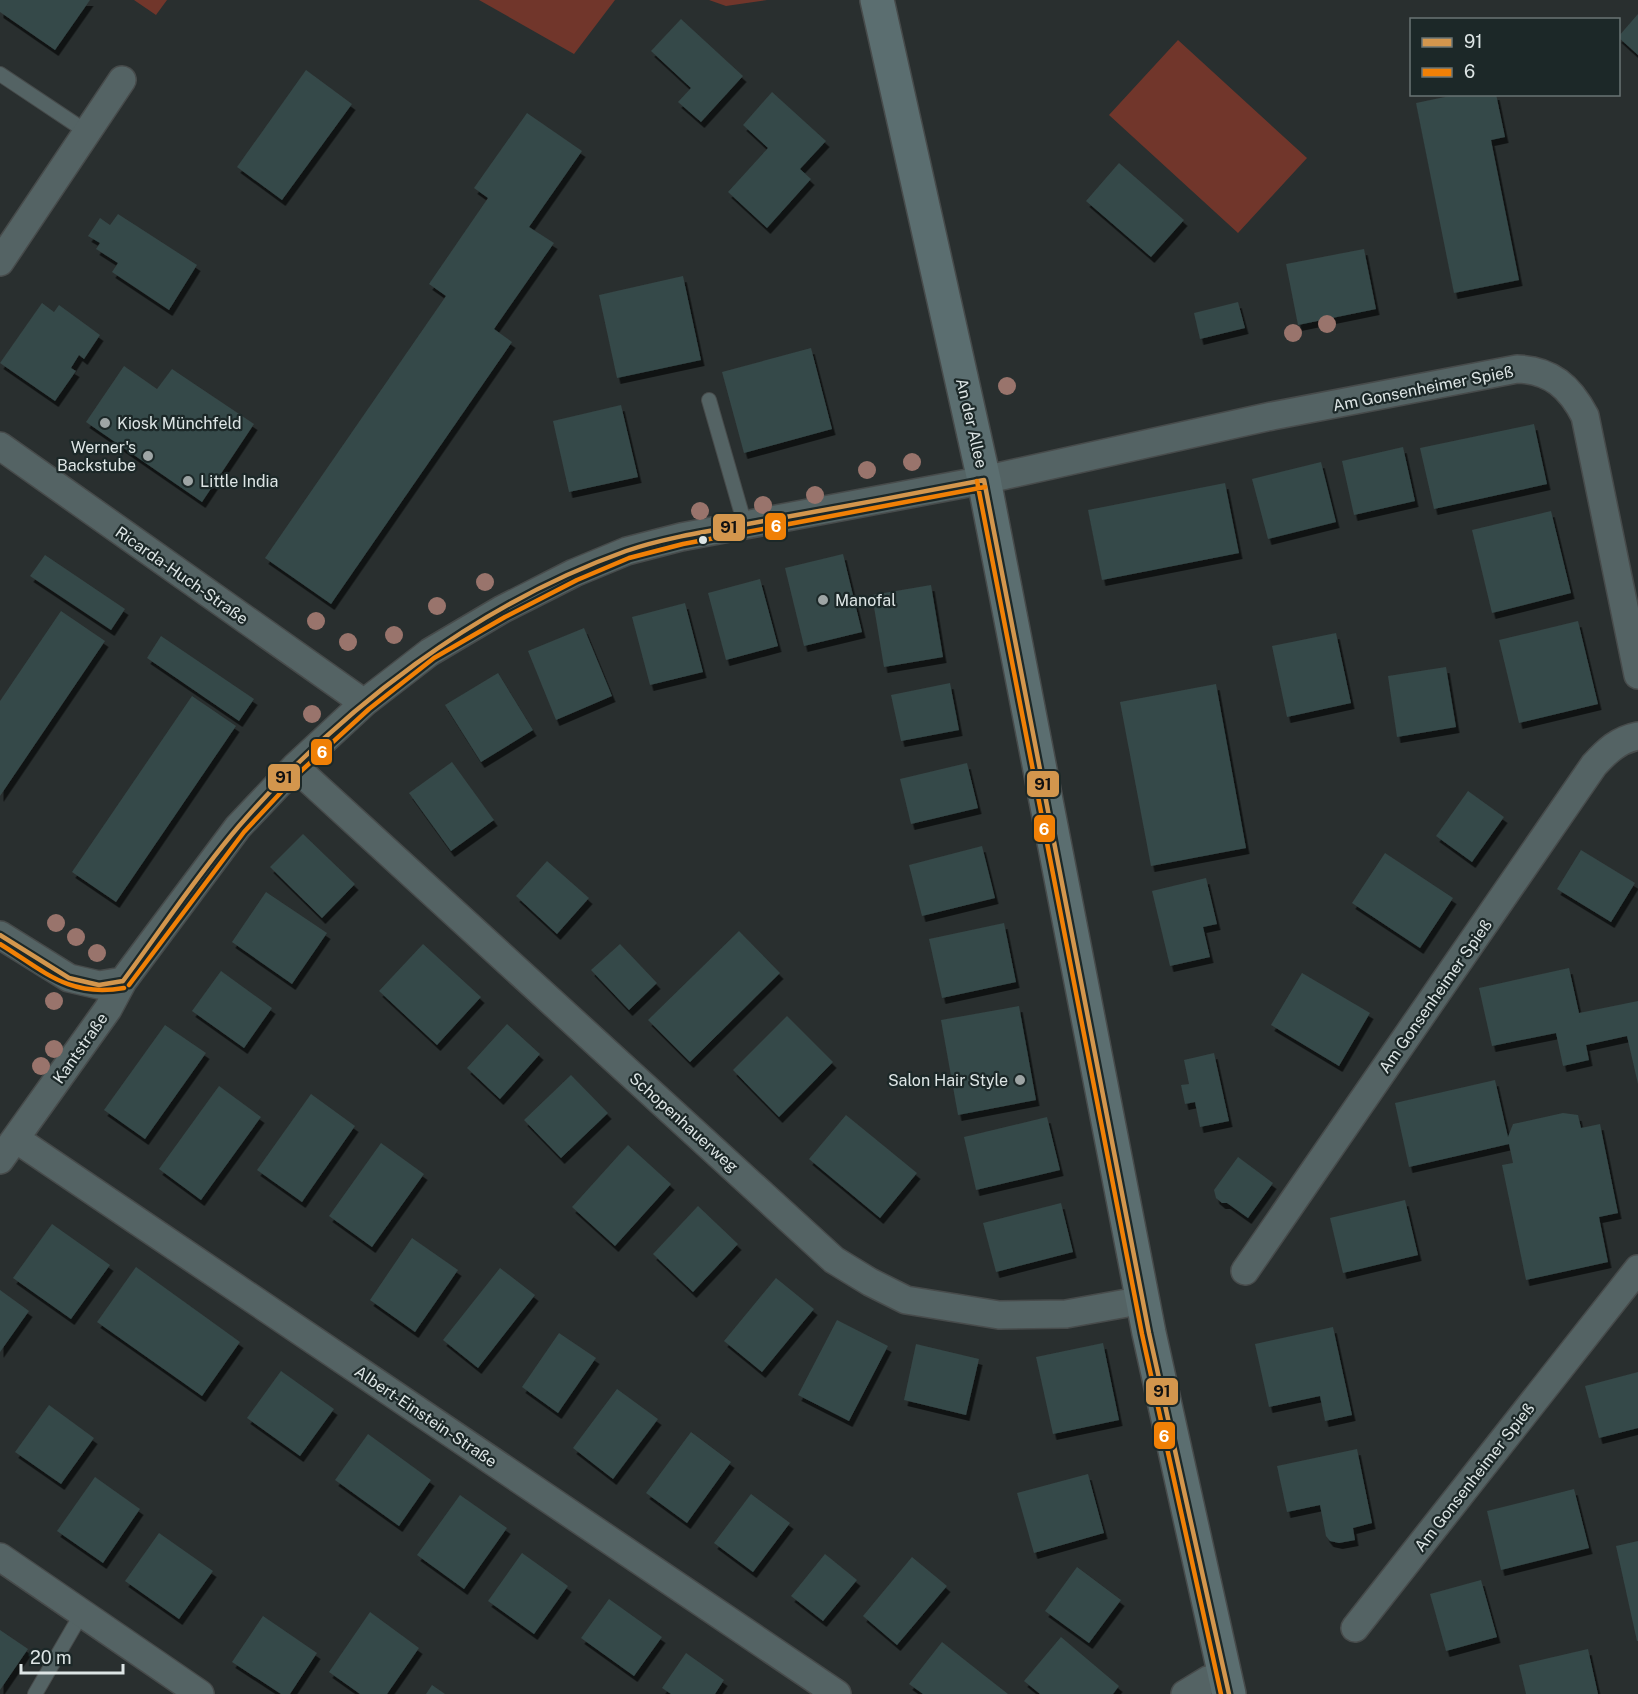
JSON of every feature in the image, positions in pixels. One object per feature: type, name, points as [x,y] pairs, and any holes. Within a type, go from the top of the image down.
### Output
[{"type":"main road","name":"An der Allee","points":[[877,0],[984,480],[1144,1300],[1227,1684]]},
{"type":"street","points":[[0,262],[122,80]]},
{"type":"street","name":"Am Gonsenheimer Spieß","points":[[984,480],[1272,416],[1517,369],[1530,369],[1553,376],[1564,385],[1575,396],[1585,416],[1629,589],[1638,675]]},
{"type":"street","name":"Ricarda-Huch-Straße","points":[[0,446],[364,703]]},
{"type":"street","name":"Kantstraße","points":[[0,1160],[8,1138],[108,1009],[123,981],[238,827],[295,767],[364,703],[430,652],[501,610],[574,573],[627,551],[681,537],[984,480]]},
{"type":"street","name":"Am Gonsenheimer Spieß","points":[[1245,1271],[1594,765],[1609,749],[1625,739],[1638,736]]},
{"type":"street","name":"Schopenhauerweg","points":[[295,767],[834,1260],[906,1300],[999,1316],[1066,1314],[1144,1300]]},
{"type":"street","points":[[0,935],[69,978],[99,985],[123,981]]},
{"type":"street","name":"Albert-Einstein-Straße","points":[[8,1138],[837,1694]]},
{"type":"street","name":"Am Gonsenheimer Spieß","points":[[1355,1628],[1638,1269]]},
{"type":"street","points":[[0,1557],[200,1694]]},
{"type":"street","points":[[1185,1694],[1208,1680],[1227,1684]]},
{"type":"lane","points":[[0,74],[87,132]]},
{"type":"lane","points":[[710,400],[744,525]]},
{"type":"lane","points":[[35,1694],[82,1613]]},
{"type":"shaded area","points":[[134,0],[167,0],[156,15]]},
{"type":"shaded area","points":[[479,0],[615,0],[574,54]]},
{"type":"shaded area","points":[[709,0],[767,0],[726,6]]},
{"type":"shaded area","points":[[1178,40],[1307,158],[1238,233],[1109,115]]},
{"type":"building","points":[[0,0],[90,0],[55,50],[0,12]]},
{"type":"building","points":[[1638,14],[1638,55],[1620,39],[1620,35]]},
{"type":"building","points":[[681,19],[743,76],[701,122],[678,102],[691,88],[651,51]]},
{"type":"building","points":[[306,70],[352,104],[282,200],[237,167]]},
{"type":"building","points":[[772,92],[826,141],[800,169],[811,179],[767,228],[728,192],[768,148],[743,125]]},
{"type":"building","points":[[1449,96],[1496,96],[1505,137],[1491,140],[1519,280],[1454,293],[1416,103]]},
{"type":"building","points":[[527,113],[582,151],[529,227],[554,243],[494,329],[512,342],[331,604],[265,558],[446,296],[429,284],[488,198],[474,188]]},
{"type":"building","points":[[1119,163],[1184,220],[1151,257],[1086,201]]},
{"type":"building","points":[[118,214],[197,265],[169,310],[112,272],[118,263],[96,249],[100,243],[88,236],[100,218],[110,225]]},
{"type":"building","points":[[1364,249],[1376,309],[1298,325],[1286,264]]},
{"type":"building","points":[[683,276],[701,360],[617,378],[599,295]]},
{"type":"building","points":[[1238,302],[1245,328],[1200,339],[1194,313]]},
{"type":"building","points":[[42,303],[54,312],[59,305],[100,335],[84,359],[79,355],[71,368],[76,371],[55,401],[0,363]]},
{"type":"building","points":[[811,348],[832,429],[744,453],[722,372]]},
{"type":"building","points":[[124,366],[157,389],[172,369],[254,424],[202,502],[86,422]]},
{"type":"building","points":[[621,405],[638,477],[569,492],[553,421]]},
{"type":"building","points":[[1534,424],[1547,484],[1434,509],[1420,448]]},
{"type":"building","points":[[1403,447],[1415,501],[1354,515],[1342,461]]},
{"type":"building","points":[[1321,462],[1336,522],[1268,539],[1252,479]]},
{"type":"building","points":[[1225,483],[1239,553],[1102,580],[1088,510]]},
{"type":"building","points":[[1551,511],[1571,593],[1492,613],[1472,530]]},
{"type":"building","points":[[843,554],[862,632],[804,646],[785,568]]},
{"type":"building","points":[[45,555],[125,609],[111,630],[30,576]]},
{"type":"building","points":[[760,579],[778,646],[726,660],[708,593]]},
{"type":"building","points":[[931,585],[943,657],[884,667],[872,595]]},
{"type":"building","points":[[685,603],[703,672],[650,685],[632,617]]},
{"type":"building","points":[[61,611],[105,641],[0,796],[0,701]]},
{"type":"building","points":[[1578,621],[1598,704],[1519,723],[1499,640]]},
{"type":"building","points":[[584,628],[612,696],[556,720],[528,651]]},
{"type":"building","points":[[1336,633],[1351,703],[1287,717],[1272,646]]},
{"type":"building","points":[[161,636],[254,699],[239,721],[147,658]]},
{"type":"building","points":[[1446,667],[1456,727],[1397,737],[1388,676]]},
{"type":"building","points":[[498,673],[533,730],[481,762],[445,705]]},
{"type":"building","points":[[950,683],[959,730],[901,741],[891,695]]},
{"type":"building","points":[[1216,684],[1246,848],[1151,866],[1120,702]]},
{"type":"building","points":[[192,696],[236,726],[116,902],[72,872]]},
{"type":"building","points":[[452,762],[494,820],[451,851],[409,793]]},
{"type":"building","points":[[967,763],[978,808],[911,824],[900,779]]},
{"type":"building","points":[[1468,791],[1504,817],[1472,862],[1436,836]]},
{"type":"building","points":[[303,834],[355,884],[322,918],[270,867]]},
{"type":"building","points":[[982,846],[995,898],[922,916],[909,865]]},
{"type":"building","points":[[1581,850],[1635,883],[1611,922],[1557,889]]},
{"type":"building","points":[[1385,853],[1453,898],[1420,948],[1352,903]]},
{"type":"building","points":[[547,861],[589,898],[557,934],[516,896]]},
{"type":"building","points":[[1206,878],[1217,924],[1203,927],[1210,957],[1170,966],[1152,891]]},
{"type":"building","points":[[266,892],[327,933],[292,984],[232,942]]},
{"type":"building","points":[[1004,923],[1016,982],[942,998],[929,939]]},
{"type":"building","points":[[739,931],[780,973],[690,1062],[648,1020]]},
{"type":"building","points":[[423,944],[481,997],[437,1045],[379,991]]},
{"type":"building","points":[[620,944],[657,983],[629,1010],[591,970]]},
{"type":"building","points":[[1569,968],[1579,1013],[1638,1001],[1638,1084],[1627,1036],[1586,1045],[1589,1060],[1563,1066],[1556,1033],[1492,1046],[1479,988]]},
{"type":"building","points":[[221,971],[272,1008],[244,1048],[192,1011]]},
{"type":"building","points":[[1302,973],[1370,1013],[1339,1066],[1271,1025]]},
{"type":"building","points":[[1019,1006],[1036,1100],[958,1115],[941,1020]]},
{"type":"building","points":[[787,1016],[833,1062],[779,1117],[733,1070]]},
{"type":"building","points":[[507,1024],[540,1054],[500,1099],[467,1068]]},
{"type":"building","points":[[165,1025],[206,1053],[145,1139],[104,1110]]},
{"type":"building","points":[[1214,1053],[1229,1121],[1200,1127],[1195,1102],[1185,1104],[1181,1085],[1189,1084],[1184,1060]]},
{"type":"building","points":[[571,1075],[608,1113],[561,1158],[524,1120]]},
{"type":"building","points":[[1495,1080],[1508,1137],[1513,1124],[1563,1113],[1578,1115],[1581,1128],[1600,1124],[1618,1213],[1599,1217],[1608,1262],[1526,1280],[1502,1165],[1513,1163],[1509,1144],[1409,1167],[1395,1103]]},
{"type":"building","points":[[219,1086],[261,1117],[201,1200],[159,1169]]},
{"type":"building","points":[[311,1094],[355,1126],[302,1202],[257,1170]]},
{"type":"building","points":[[846,1115],[917,1173],[880,1218],[809,1159]]},
{"type":"building","points":[[1047,1117],[1060,1170],[976,1190],[964,1137]]},
{"type":"building","points":[[381,1143],[424,1174],[372,1247],[329,1216]]},
{"type":"building","points":[[628,1145],[671,1184],[615,1246],[572,1207]]},
{"type":"building","points":[[1238,1157],[1273,1183],[1248,1218],[1227,1203],[1222,1203],[1216,1198],[1214,1190]]},
{"type":"building","points":[[1405,1200],[1418,1255],[1343,1273],[1330,1218]]},
{"type":"building","points":[[1061,1203],[1073,1252],[996,1272],[983,1223]]},
{"type":"building","points":[[698,1206],[738,1244],[693,1292],[653,1254]]},
{"type":"building","points":[[52,1224],[110,1265],[71,1319],[13,1278]]},
{"type":"building","points":[[412,1238],[458,1270],[415,1332],[370,1300]]},
{"type":"building","points":[[136,1267],[240,1342],[202,1396],[97,1322]]},
{"type":"building","points":[[500,1268],[535,1295],[478,1368],[443,1340]]},
{"type":"building","points":[[776,1278],[814,1309],[762,1372],[724,1341]]},
{"type":"building","points":[[0,1290],[29,1311],[0,1352]]},
{"type":"building","points":[[837,1320],[888,1346],[849,1421],[798,1395]]},
{"type":"building","points":[[1333,1327],[1352,1415],[1325,1421],[1320,1396],[1269,1407],[1255,1344]]},
{"type":"building","points":[[559,1333],[596,1358],[558,1413],[522,1387]]},
{"type":"building","points":[[1103,1343],[1119,1420],[1053,1434],[1036,1357]]},
{"type":"building","points":[[916,1344],[979,1359],[966,1415],[904,1400]]},
{"type":"building","points":[[281,1371],[334,1409],[300,1456],[247,1418]]},
{"type":"building","points":[[1638,1372],[1638,1428],[1599,1438],[1585,1386]]},
{"type":"building","points":[[617,1389],[658,1419],[613,1479],[573,1448]]},
{"type":"building","points":[[49,1405],[94,1438],[61,1484],[15,1452]]},
{"type":"building","points":[[691,1432],[731,1462],[687,1523],[646,1493]]},
{"type":"building","points":[[368,1434],[431,1480],[399,1526],[335,1480]]},
{"type":"building","points":[[1357,1449],[1372,1523],[1353,1528],[1355,1540],[1339,1543],[1330,1541],[1326,1536],[1320,1505],[1287,1512],[1277,1466]]},
{"type":"building","points":[[1088,1474],[1104,1533],[1034,1553],[1017,1493]]},
{"type":"building","points":[[95,1477],[140,1509],[103,1563],[57,1531]]},
{"type":"building","points":[[1574,1489],[1589,1548],[1501,1570],[1487,1511]]},
{"type":"building","points":[[751,1494],[790,1523],[753,1572],[714,1543]]},
{"type":"building","points":[[460,1495],[507,1528],[464,1589],[417,1555]]},
{"type":"building","points":[[159,1533],[213,1571],[179,1619],[125,1581]]},
{"type":"building","points":[[1638,1541],[1638,1641],[1637,1641],[1616,1546]]},
{"type":"building","points":[[522,1553],[568,1586],[534,1634],[488,1601]]},
{"type":"building","points":[[825,1554],[857,1580],[823,1621],[791,1596]]},
{"type":"building","points":[[912,1557],[947,1586],[897,1645],[863,1616]]},
{"type":"building","points":[[1077,1567],[1121,1600],[1089,1643],[1045,1611]]},
{"type":"building","points":[[1481,1580],[1497,1637],[1446,1651],[1430,1594]]},
{"type":"building","points":[[609,1599],[662,1637],[634,1676],[581,1638]]},
{"type":"building","points":[[370,1612],[419,1648],[387,1694],[360,1694],[329,1672]]},
{"type":"building","points":[[263,1616],[317,1653],[290,1694],[281,1694],[232,1662]]},
{"type":"building","points":[[0,1630],[28,1649],[0,1690]]},
{"type":"building","points":[[1061,1637],[1119,1686],[1113,1694],[1040,1694],[1024,1681]]},
{"type":"building","points":[[942,1642],[1008,1694],[923,1694],[909,1684]]},
{"type":"building","points":[[1588,1649],[1598,1694],[1526,1694],[1519,1665]]},
{"type":"building","points":[[686,1653],[724,1680],[715,1694],[671,1694],[662,1688]]},
{"type":"building","points":[[432,1685],[445,1694],[426,1694]]},
{"type":"transit line","name":"91","points":[[984,480],[1149,1333],[1229,1694]]},
{"type":"transit line","name":"91","points":[[123,981],[194,883],[239,826],[279,782],[367,701],[415,664],[465,630],[571,573],[626,551],[660,541],[984,480]]},
{"type":"transit line","name":"6","points":[[977,481],[1142,1334],[1221,1694]]},
{"type":"transit line","name":"6","points":[[129,985],[244,832],[300,772],[369,709],[434,658],[505,617],[577,580],[629,558],[683,544],[985,487]]},
{"type":"transit line","name":"91","points":[[0,935],[69,978],[99,985],[123,981]]},
{"type":"transit line","name":"6","points":[[0,944],[44,972],[72,986],[105,990],[124,988]]},
{"type":"place","name":"Kiosk Münchfeld","points":[[105,423]]},
{"type":"place","name":"Werner's Backstube","points":[[148,456]]},
{"type":"place","name":"Little India","points":[[188,481]]},
{"type":"place","name":"Manofal","points":[[823,600]]},
{"type":"place","name":"Salon Hair Style","points":[[1020,1080]]}]
